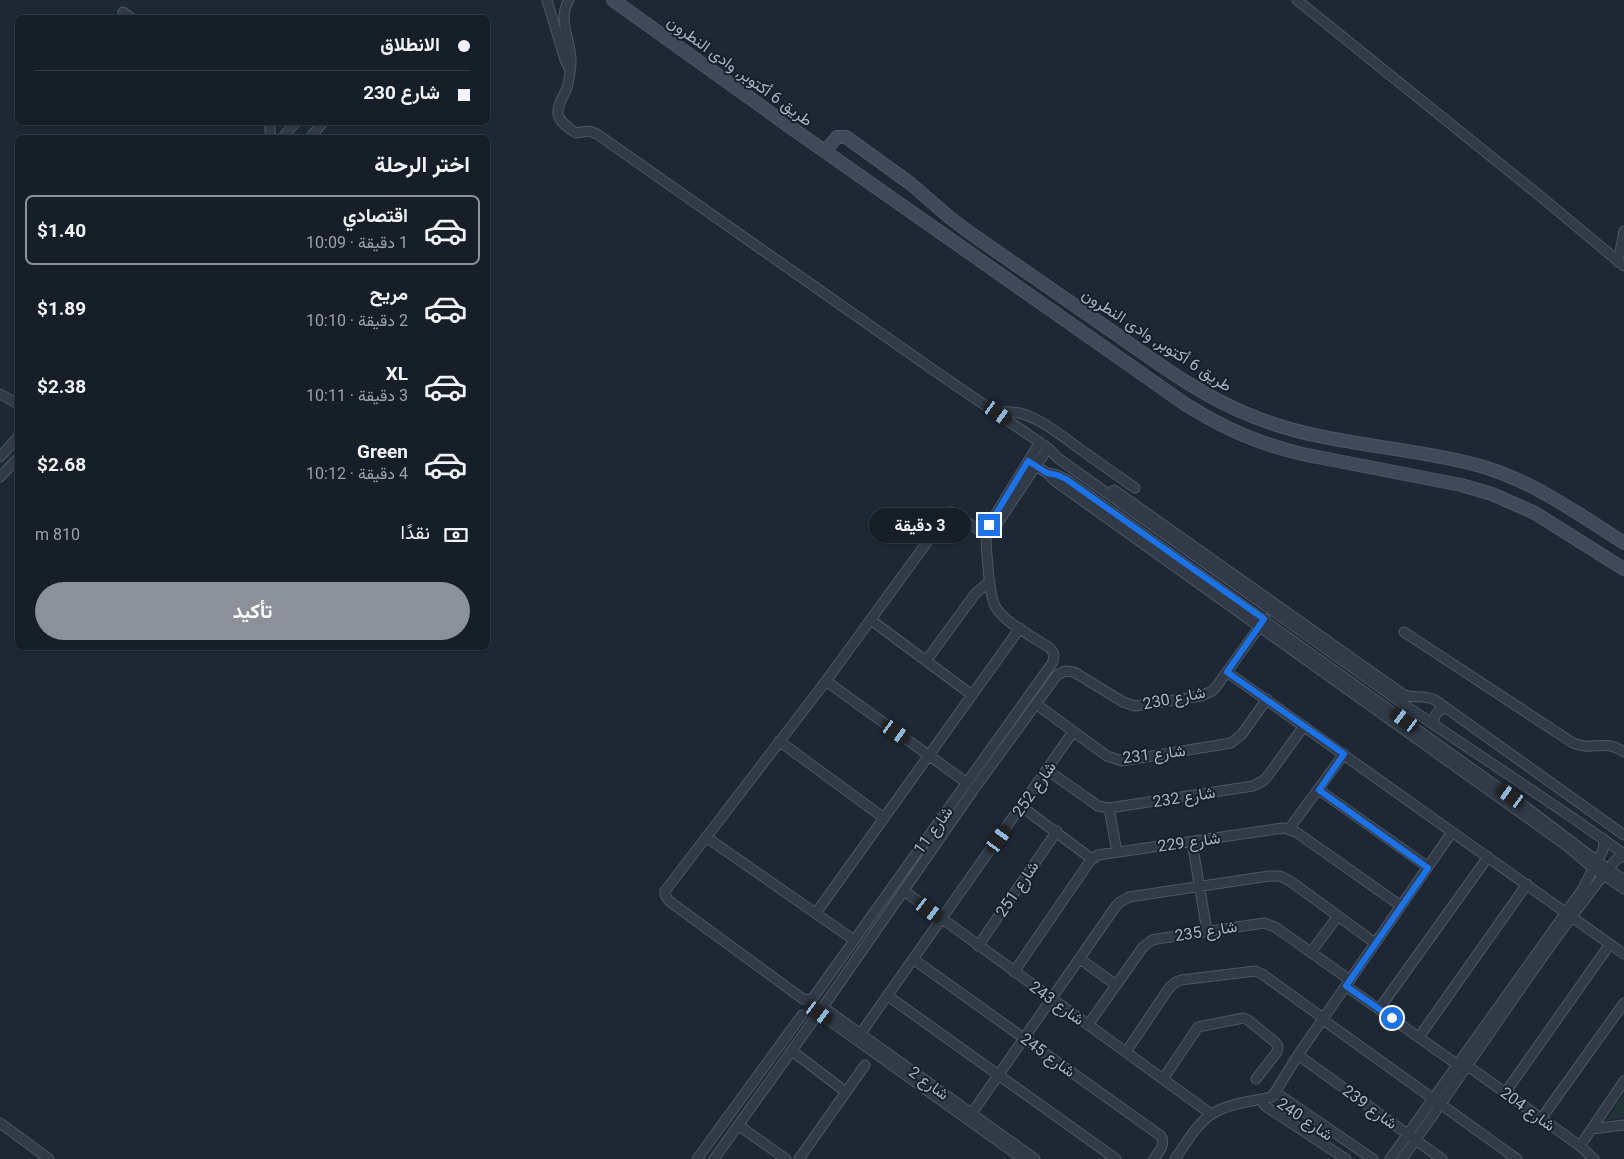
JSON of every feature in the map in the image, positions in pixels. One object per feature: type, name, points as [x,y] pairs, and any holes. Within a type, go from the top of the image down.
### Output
[{"type":"street","points":[[547,0],[565,60],[570,70]]},
{"type":"street","points":[[569,0],[563,21],[571,52],[570,70],[568,83],[558,110],[560,119],[567,126],[576,133],[589,131],[598,134],[942,376],[1051,450],[1066,456],[1134,508],[1409,708],[1604,839],[1624,855],[1617,860],[1569,914]]},
{"type":"street","name":"طريق 6 أكتوبر, وادى النطرون","points":[[613,0],[1185,404],[1234,432],[1278,448],[1302,454],[1461,485],[1492,494],[1535,513],[1624,569]]},
{"type":"street","points":[[1297,0],[1540,196],[1621,264]]},
{"type":"street","points":[[123,12],[127,15]]},
{"type":"street","points":[[285,135],[293,125]]},
{"type":"street","points":[[313,135],[321,125]]},
{"type":"street","name":"طريق 6 أكتوبر, وادى النطرون","points":[[825,151],[837,137],[846,137],[911,184],[973,235],[1198,390],[1224,404],[1279,426],[1308,434],[1462,462],[1496,471],[1545,492],[1624,543]]},
{"type":"street","points":[[1621,264],[1624,231]]},
{"type":"street","points":[[0,394],[15,402]]},
{"type":"street","points":[[998,413],[1004,411],[1016,412],[1042,423],[1135,488]]},
{"type":"street","points":[[0,457],[15,440]]},
{"type":"street","points":[[816,914],[1020,628],[999,612],[992,598],[986,535],[997,524],[1032,464],[1040,442]]},
{"type":"street","points":[[1032,464],[1051,450]]},
{"type":"street","points":[[0,477],[15,461]]},
{"type":"street","points":[[1032,464],[1262,623],[1606,873],[1624,889]]},
{"type":"street","points":[[1134,508],[1404,695],[1427,697],[1446,708],[1624,834]]},
{"type":"street","points":[[854,940],[706,837],[826,681],[949,512],[952,512],[986,535]]},
{"type":"street","points":[[926,661],[975,594],[990,581]]},
{"type":"street","points":[[871,620],[972,694]]},
{"type":"street","name":"شارع 230","points":[[1057,675],[1065,672],[1074,672],[1123,702],[1135,706],[1206,694],[1212,691],[1227,672],[1262,623]]},
{"type":"street","name":"شارع 11","points":[[706,837],[665,891],[666,898],[800,997],[806,1000],[813,998],[1053,662],[1054,654],[1050,648],[1020,628]]},
{"type":"street","points":[[1404,632],[1573,743],[1588,747],[1611,745],[1624,752]]},
{"type":"street","points":[[1227,672],[1624,954]]},
{"type":"street","name":"شارع 11","points":[[714,1159],[821,1010],[974,789],[1057,675]]},
{"type":"street","points":[[826,681],[967,783]]},
{"type":"street","points":[[1409,708],[1415,697]]},
{"type":"street","name":"شارع 231","points":[[1036,704],[1107,756],[1122,760],[1226,744],[1239,738],[1267,700]]},
{"type":"street","points":[[1434,725],[1437,712],[1446,708]]},
{"type":"street","name":"شارع 232","points":[[1109,808],[1259,784],[1267,777],[1304,726]]},
{"type":"street","name":"شارع 252","points":[[861,1033],[1073,732]]},
{"type":"street","points":[[779,741],[884,818]]},
{"type":"street","points":[[1344,754],[1289,829],[1401,906]]},
{"type":"street","points":[[1047,770],[1098,806],[1109,808],[1116,852]]},
{"type":"street","points":[[1319,790],[1428,868]]},
{"type":"street","points":[[1014,972],[1092,859],[1057,831],[1022,807]]},
{"type":"street","name":"شارع 229","points":[[1092,859],[1098,855],[1116,852],[1277,828],[1289,829]]},
{"type":"street","name":"شارع 251","points":[[978,946],[1057,831]]},
{"type":"street","points":[[1175,1159],[1198,1126],[1212,1114],[1229,1106],[1274,1094],[1323,1018],[1452,832]]},
{"type":"street","points":[[1402,1159],[1433,1099],[1463,1064],[1569,914],[1603,850],[1604,839]]},
{"type":"street","points":[[1192,842],[1207,931]]},
{"type":"street","points":[[1379,1009],[1488,857]]},
{"type":"street","points":[[1606,873],[1624,880]]},
{"type":"street","points":[[972,1114],[1116,906],[1124,899],[1199,886],[1280,876],[1290,881],[1376,943]]},
{"type":"street","points":[[1418,1037],[1527,884]]},
{"type":"street","name":"شارع 243","points":[[904,891],[1212,1114]]},
{"type":"street","points":[[1311,952],[1338,916]]},
{"type":"street","name":"شارع 235","points":[[1088,1025],[1147,943],[1157,939],[1264,923],[1275,927],[1311,952],[1379,1009],[1418,1037]]},
{"type":"street","points":[[1505,1093],[1610,944]]},
{"type":"street","name":"شارع 245","points":[[913,959],[1161,1136],[1163,1141],[1162,1147],[1154,1159]]},
{"type":"street","points":[[1080,959],[1116,986]]},
{"type":"street","points":[[1126,1052],[1169,988],[1181,980],[1254,971],[1262,974],[1517,1159]]},
{"type":"street","points":[[888,996],[1116,1159]]},
{"type":"street","points":[[1541,1119],[1623,1005]]},
{"type":"street","name":"شارع 2","points":[[821,1010],[861,1033],[972,1114],[979,1123],[1022,1159]]},
{"type":"street","name":"شارع 2","points":[[821,1010],[979,1123],[1035,1159]]},
{"type":"street","points":[[697,1159],[802,1015]]},
{"type":"street","points":[[1163,1079],[1198,1027],[1243,1018],[1248,1020],[1278,1046],[1277,1052],[1256,1079]]},
{"type":"street","name":"شارع 204","points":[[1418,1037],[1463,1064],[1505,1093],[1580,1146],[1591,1158]]},
{"type":"street","points":[[792,1051],[846,1092]]},
{"type":"street","name":"شارع 239","points":[[1298,1055],[1442,1159]]},
{"type":"street","points":[[1390,1159],[1412,1138],[1441,1104],[1463,1064]]},
{"type":"street","points":[[799,1159],[865,1065]]},
{"type":"street","points":[[1580,1146],[1624,1081]]},
{"type":"street","points":[[1274,1094],[1373,1159]]},
{"type":"street","name":"شارع 240","points":[[1274,1094],[1362,1159]]},
{"type":"street","points":[[1261,1099],[1265,1106],[1346,1159]]},
{"type":"street","points":[[0,1123],[49,1159]]},
{"type":"street","points":[[1592,1129],[1624,1125]]},
{"type":"street","points":[[738,1126],[786,1159]]},
{"type":"green space","points":[[1624,1093],[1624,1117],[1607,1120]]},
{"type":"route","points":[[989,525],[1028,461],[1047,473],[1066,479],[1264,619],[1227,672],[1344,754],[1319,790],[1428,868],[1346,986],[1392,1018]]}]
